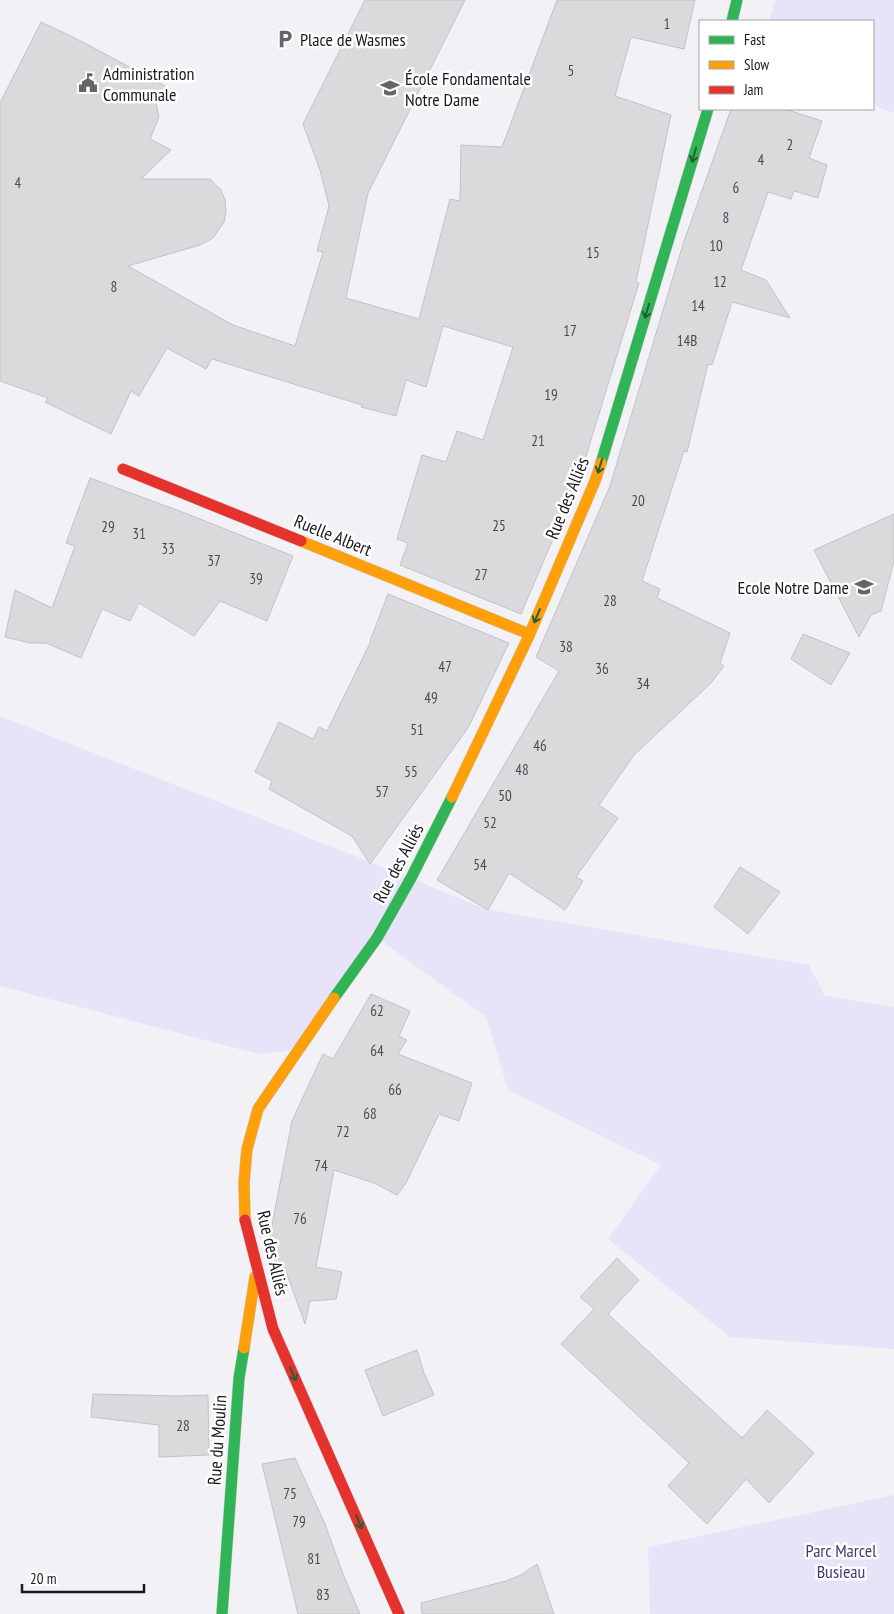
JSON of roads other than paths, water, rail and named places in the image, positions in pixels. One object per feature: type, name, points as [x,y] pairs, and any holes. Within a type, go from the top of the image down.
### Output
[{"type":"street","points":[[732,20],[737,0]]},
{"type":"street","name":"Rue des Alliés","points":[[399,1614],[273,1329],[256,1270],[244,1218],[247,1149],[258,1109],[284,1068],[376,938],[411,878],[457,788],[529,634],[595,482],[708,110]]},
{"type":"street","name":"Ruelle Albert","points":[[124,469],[529,634]]},
{"type":"street","name":"Rue du Moulin","points":[[222,1614],[239,1378],[256,1270]]},
{"type":"place","name":"Place de Wasmes","points":[[285,39]]},
{"type":"place","name":"Administration Communale","points":[[88,83]]},
{"type":"place","name":"École Fondamentale Notre Dame","points":[[390,88]]},
{"type":"place","name":"Ecole Notre Dame","points":[[864,587]]},
{"type":"park label","name":"Parc Marcel Busieau","points":[[841,1560]]}]
